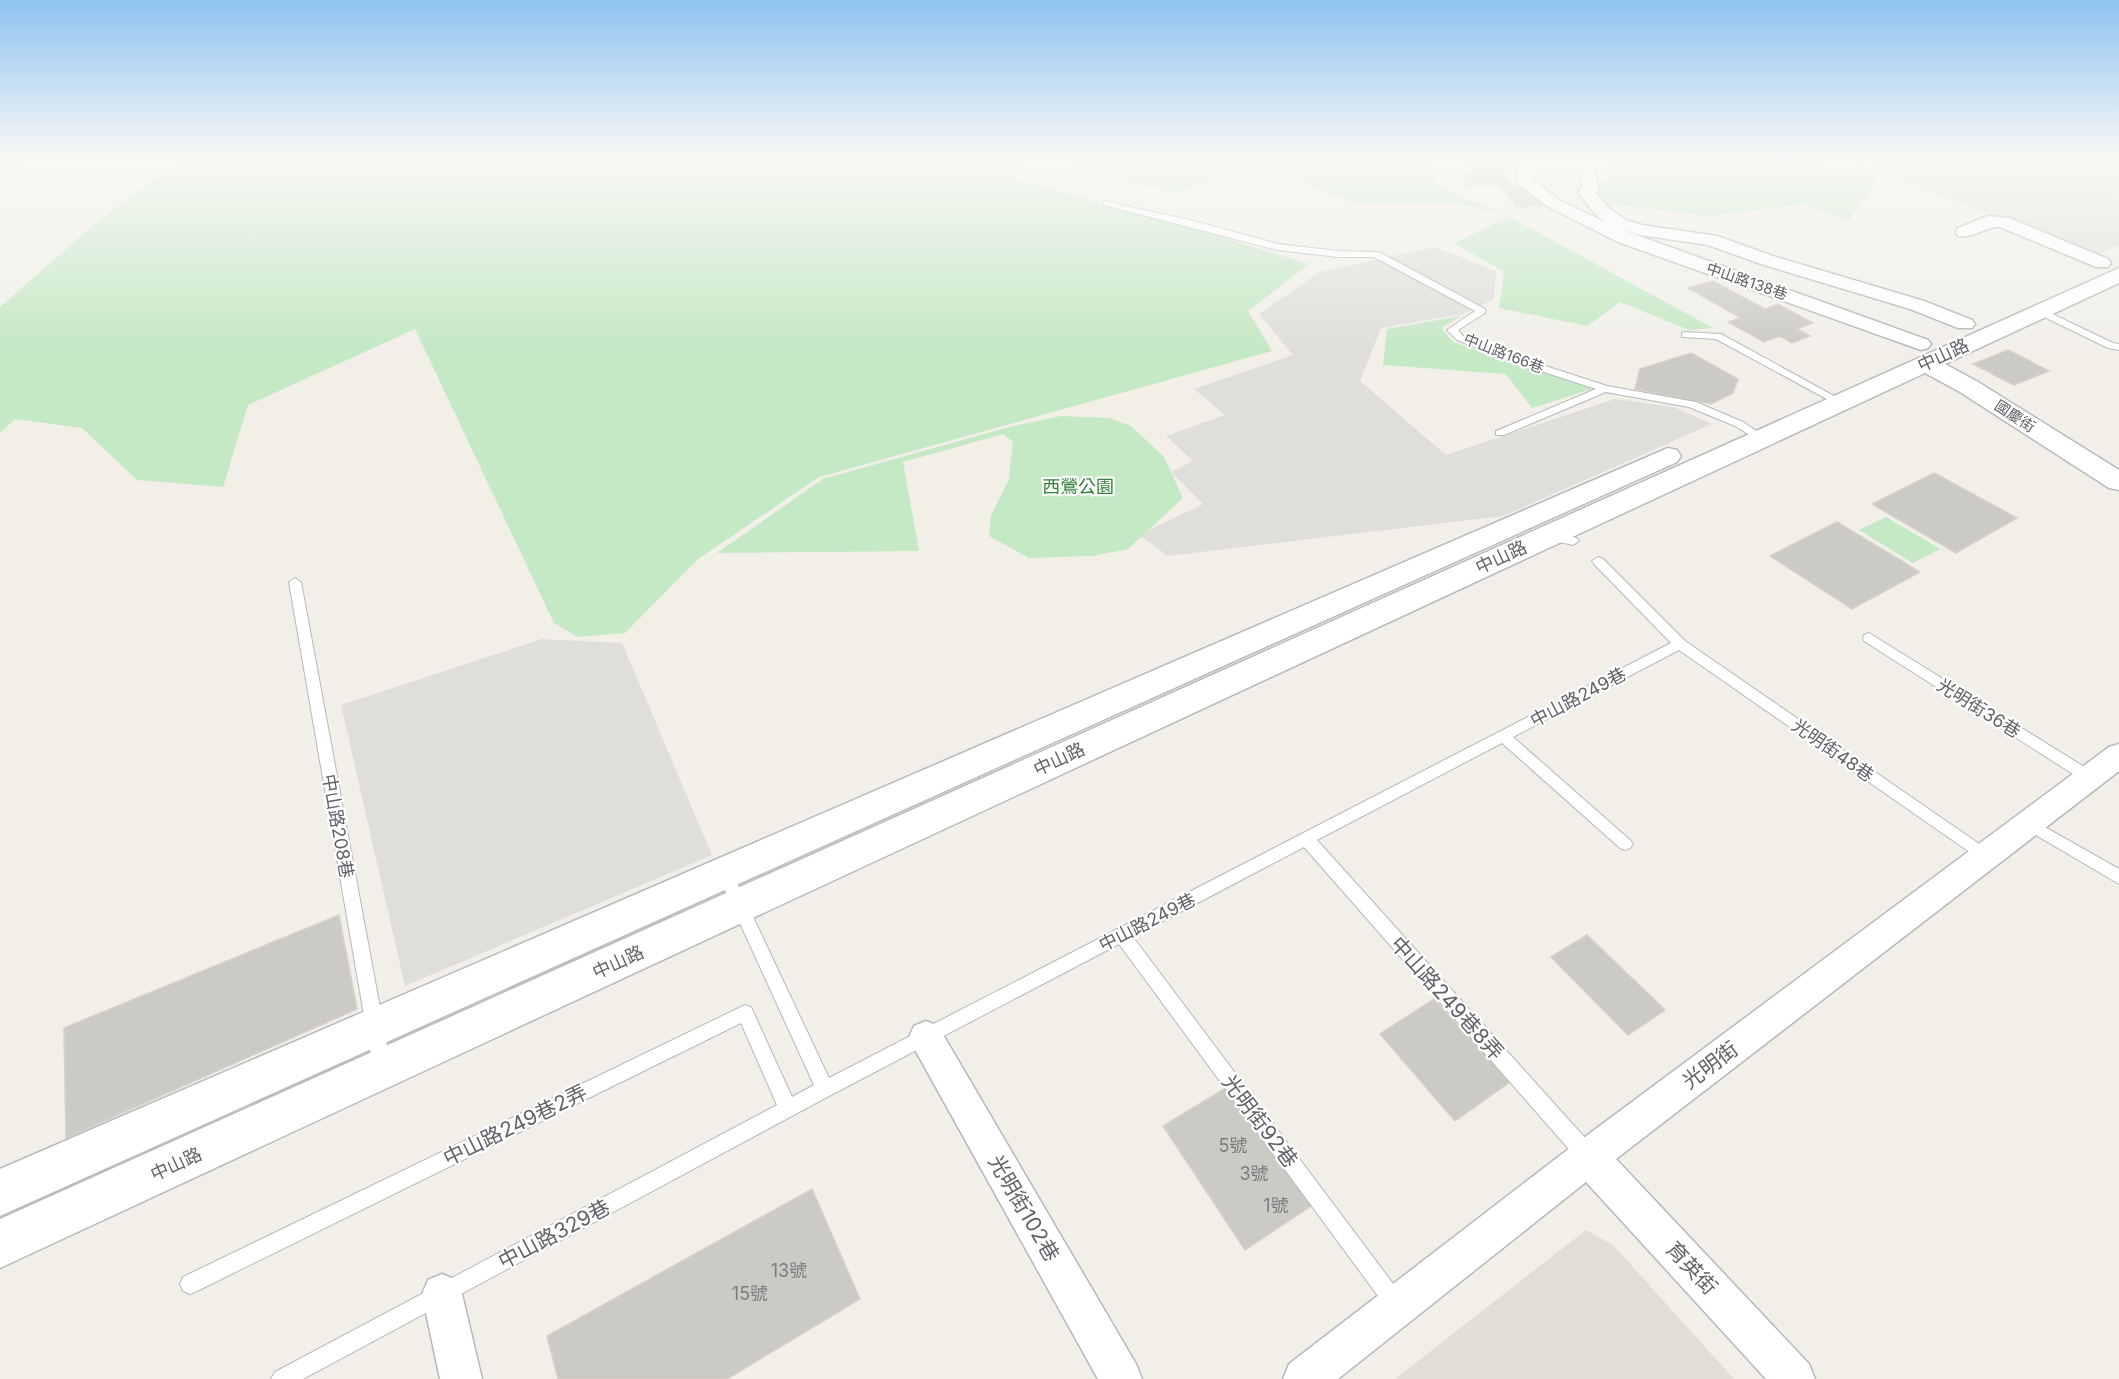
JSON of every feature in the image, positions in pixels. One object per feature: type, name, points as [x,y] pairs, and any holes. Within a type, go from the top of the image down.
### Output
[{"type":"street","name":"中山路138巷","points":[[1594,223],[1624,238],[1804,300],[1923,354]]},
{"type":"street","points":[[1619,223],[1640,230],[1711,240],[1767,260],[1917,305],[1965,324]]},
{"type":"street","points":[[1964,232],[1983,223]]},
{"type":"street","points":[[2006,223],[2113,264]]},
{"type":"street","name":"中山路","points":[[1923,354],[1965,324],[2113,264]]},
{"type":"street","name":"中山路","points":[[0,1193],[725,873],[1587,505],[1923,354],[2039,311],[2113,264]]},
{"type":"street","name":"國慶街","points":[[1923,354],[1969,387],[2119,482]]},
{"type":"street","name":"中山路","points":[[0,1244],[741,905],[1561,538],[1587,505]]},
{"type":"street","name":"光明街","points":[[1304,1379],[1589,1157],[2117,758]]},
{"type":"street","name":"光明街102巷","points":[[926,1036],[1121,1379]]},
{"type":"street","name":"育英街","points":[[1589,1157],[1794,1379]]},
{"type":"street","points":[[442,1294],[461,1379]]},
{"type":"lane","name":"中山路166巷","points":[[1192,223],[1277,247],[1338,254],[1376,254],[1482,311],[1452,330],[1460,338],[1605,389],[1692,405],[1751,431]]},
{"type":"lane","points":[[2039,311],[2111,346],[2119,347]]},
{"type":"lane","points":[[1685,335],[1718,336],[1829,396]]},
{"type":"lane","points":[[1500,433],[1605,389]]},
{"type":"lane","name":"光明街48巷","points":[[1598,561],[1680,644],[1986,856]]},
{"type":"lane","name":"中山路208巷","points":[[295,582],[382,1070]]},
{"type":"lane","name":"光明街36巷","points":[[1869,638],[2089,777]]},
{"type":"lane","name":"中山路249巷","points":[[825,1089],[1680,644]]},
{"type":"lane","points":[[1503,736],[1625,844]]},
{"type":"lane","points":[[2029,824],[2119,877]]},
{"type":"lane","name":"中山路249巷8弄","points":[[1306,839],[1589,1157]]},
{"type":"lane","points":[[725,873],[825,1089]]},
{"type":"lane","name":"光明街92巷","points":[[1122,935],[1398,1306]]},
{"type":"lane","name":"中山路249巷2弄","points":[[190,1284],[746,1013],[788,1110]]},
{"type":"lane","name":"中山路329巷","points":[[282,1379],[825,1089]]},
{"type":"shaded area","points":[[2013,223],[2119,223],[2119,245],[2096,255]]},
{"type":"shaded area","points":[[1435,247],[1496,271],[1494,299],[1463,314],[1381,328],[1360,381],[1446,455],[1615,399],[1674,407],[1712,424],[1503,516],[1168,556],[1139,535],[1203,504],[1171,472],[1193,461],[1166,436],[1225,415],[1194,389],[1293,355],[1259,314],[1320,272]]},
{"type":"shaded area","points":[[542,639],[622,643],[712,855],[405,986],[341,705]]},
{"type":"shaded area","points":[[1586,1230],[1613,1245],[1734,1379],[1395,1379]]},
{"type":"green space","points":[[95,223],[1176,223],[1309,264],[1248,311],[1272,351],[819,477],[698,559],[625,633],[578,637],[554,623],[415,329],[248,405],[223,487],[137,480],[82,428],[15,419],[0,433],[0,307]]},
{"type":"green space","points":[[1496,223],[1522,223],[1713,328],[1689,330],[1620,302],[1587,326],[1499,308],[1504,272],[1454,243]]},
{"type":"green space","points":[[1461,316],[1441,328],[1453,342],[1592,389],[1532,408],[1506,374],[1383,365],[1387,329]]},
{"type":"green space","name":"西鶯公園","points":[[1061,416],[1109,418],[1131,426],[1164,457],[1183,498],[1128,549],[1092,556],[1029,558],[989,536],[991,516],[1009,479],[1013,442],[1003,434],[903,462],[919,551],[717,553],[823,479],[1009,427]]},
{"type":"green space","points":[[1886,517],[1940,549],[1913,563],[1859,530]]},
{"type":"building","points":[[1713,281],[1765,309],[1778,304],[1813,323],[1797,329],[1810,336],[1792,343],[1780,336],[1764,342],[1728,322],[1741,318],[1688,288]]},
{"type":"building","points":[[2008,350],[2049,371],[2014,385],[1973,364]]},
{"type":"building","points":[[1691,353],[1738,379],[1733,393],[1711,404],[1635,389],[1640,369]]},
{"type":"building","points":[[1934,473],[2017,518],[1956,553],[1872,504]]},
{"type":"building","points":[[1837,522],[1920,572],[1852,609],[1770,556]]},
{"type":"building","points":[[339,915],[357,1009],[66,1138],[64,1028]]},
{"type":"building","points":[[1587,935],[1665,1010],[1628,1035],[1551,957]]},
{"type":"building","points":[[1434,999],[1510,1082],[1455,1121],[1380,1034]]},
{"type":"building","points":[[1229,1086],[1314,1204],[1245,1250],[1163,1126]]},
{"type":"building","points":[[812,1189],[860,1299],[727,1379],[558,1379],[547,1336]]}]
